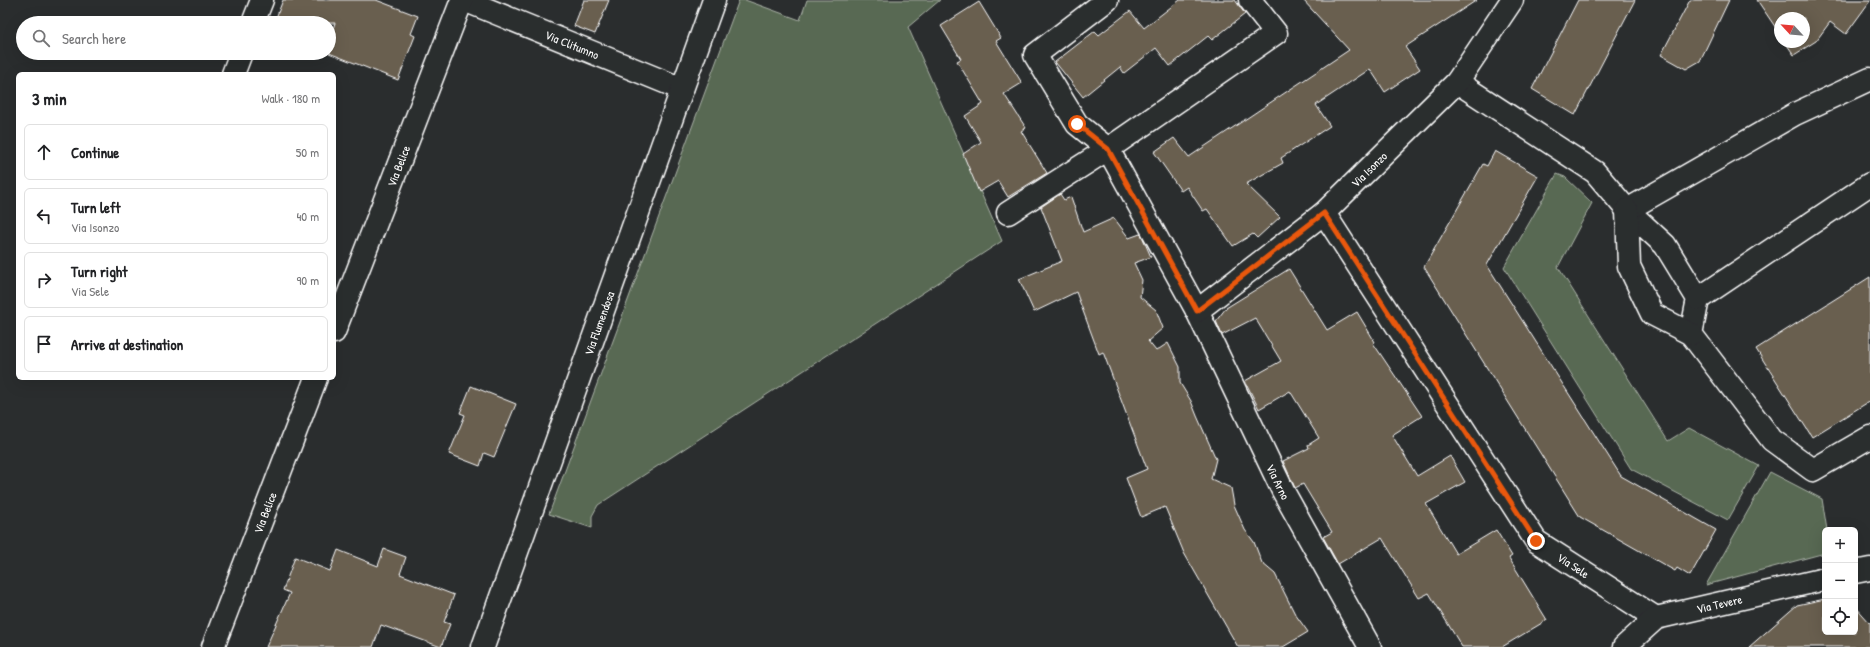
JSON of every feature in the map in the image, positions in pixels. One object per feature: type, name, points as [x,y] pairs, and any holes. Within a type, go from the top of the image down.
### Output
[{"type":"street","points":[[256,16],[262,0]]},
{"type":"street","name":"Via Clitumno","points":[[463,0],[682,89]]},
{"type":"street","name":"Via Belice","points":[[336,327],[463,0]]},
{"type":"street","name":"Via Flumendosa","points":[[483,647],[714,0]]},
{"type":"street","points":[[1108,0],[1036,55],[1077,124],[1108,149]]},
{"type":"street","points":[[1008,213],[1108,149],[1276,33],[1250,0]]},
{"type":"street","name":"Via Isonzo","points":[[1197,311],[1324,213],[1457,82],[1512,0]]},
{"type":"street","points":[[234,72],[238,60]]},
{"type":"street","points":[[1627,210],[1795,114],[1870,79]]},
{"type":"street","points":[[1457,82],[1594,172],[1627,210],[1665,245],[1698,299]]},
{"type":"street","name":"Via Arno","points":[[1108,149],[1197,311],[1283,491],[1370,647]]},
{"type":"street","points":[[1690,334],[1698,299],[1870,184]]},
{"type":"street","points":[[1627,210],[1629,266],[1652,314],[1690,334],[1772,440],[1812,470],[1870,437]]},
{"type":"street","name":"Via Sele","points":[[1324,213],[1536,541],[1656,618]]},
{"type":"street","name":"Via Belice","points":[[213,647],[315,380]]},
{"type":"street","points":[[1858,571],[1870,569]]},
{"type":"street","name":"Via Tevere","points":[[1624,647],[1656,618],[1822,580]]},
{"type":"green space","points":[[739,0],[745,0],[800,20],[807,0],[940,0],[908,27],[1002,241],[598,505],[592,516],[592,528],[549,514]]},
{"type":"green space","points":[[1557,174],[1565,177],[1592,203],[1558,267],[1668,441],[1689,428],[1759,466],[1728,520],[1631,469],[1504,267]]},
{"type":"green space","points":[[1770,472],[1822,499],[1827,527],[1822,527],[1822,554],[1706,585]]},
{"type":"building","points":[[283,0],[376,0],[418,16],[411,34],[415,36],[398,80],[336,56],[336,16],[277,16]]},
{"type":"building","points":[[584,0],[609,0],[595,34],[574,26]]},
{"type":"building","points":[[1180,0],[1235,0],[1245,14],[1212,40],[1208,36],[1170,66],[1156,48],[1124,73],[1120,67],[1083,97],[1055,62],[1095,31],[1099,35],[1130,11],[1144,28]]},
{"type":"building","points":[[1303,0],[1477,0],[1405,47],[1420,69],[1385,92],[1370,69],[1316,105],[1330,126],[1281,158],[1283,163],[1246,184],[1280,217],[1257,238],[1253,234],[1233,246],[1207,209],[1203,211],[1187,187],[1181,191],[1154,152],[1174,138],[1189,157],[1349,50]]},
{"type":"building","points":[[1578,0],[1635,0],[1575,115],[1532,89]]},
{"type":"building","points":[[1690,0],[1729,0],[1700,61],[1686,69],[1661,55]]},
{"type":"building","points":[[1757,0],[1870,0],[1846,34],[1830,22],[1816,41],[1810,45],[1810,12],[1774,12],[1774,25]]},
{"type":"building","points":[[979,2],[1001,38],[996,41],[1022,83],[1004,94],[1026,128],[1021,131],[1047,173],[1008,197],[998,181],[979,192],[963,154],[981,142],[965,116],[983,104],[957,61],[961,59],[941,26]]},
{"type":"building","points":[[1789,48],[1805,48],[1794,55]]},
{"type":"building","points":[[1495,151],[1538,176],[1487,265],[1621,476],[1716,530],[1690,576],[1677,568],[1675,571],[1580,517],[1424,267],[1483,164],[1487,166]]},
{"type":"building","points":[[1060,194],[1064,200],[1071,197],[1083,232],[1114,218],[1129,238],[1140,234],[1142,236],[1151,257],[1134,263],[1142,280],[1140,297],[1156,310],[1163,328],[1148,341],[1156,351],[1168,343],[1180,367],[1180,383],[1191,401],[1216,459],[1211,479],[1231,488],[1234,505],[1245,530],[1254,542],[1262,563],[1275,574],[1295,614],[1308,632],[1283,647],[1238,647],[1184,553],[1165,507],[1141,517],[1126,478],[1147,469],[1103,352],[1099,354],[1076,292],[1034,312],[1019,279],[1062,261],[1041,207]]},
{"type":"building","points":[[1289,269],[1327,330],[1357,312],[1375,342],[1373,343],[1422,416],[1392,435],[1417,476],[1450,456],[1465,482],[1426,504],[1456,554],[1496,530],[1512,556],[1509,558],[1547,620],[1502,647],[1462,647],[1429,593],[1419,598],[1382,538],[1338,564],[1323,537],[1332,532],[1303,484],[1295,488],[1283,461],[1309,448],[1308,445],[1319,438],[1290,391],[1259,409],[1245,381],[1281,361],[1255,318],[1222,335],[1216,321],[1226,308]]},
{"type":"building","points":[[1870,277],[1870,401],[1812,437],[1756,349]]},
{"type":"building","points":[[471,386],[516,404],[494,457],[484,453],[480,466],[449,454],[465,415],[460,413]]},
{"type":"building","points":[[384,549],[406,557],[400,574],[454,595],[444,622],[450,624],[441,647],[381,625],[373,647],[266,647],[290,593],[283,590],[295,557],[330,571],[338,550],[378,566]]},
{"type":"building","points":[[1822,600],[1822,635],[1858,635],[1858,609],[1870,623],[1870,647],[1749,647],[1797,605]]},
{"type":"route","points":[[1077,124],[1108,149],[1197,311],[1324,213],[1536,541]]}]
